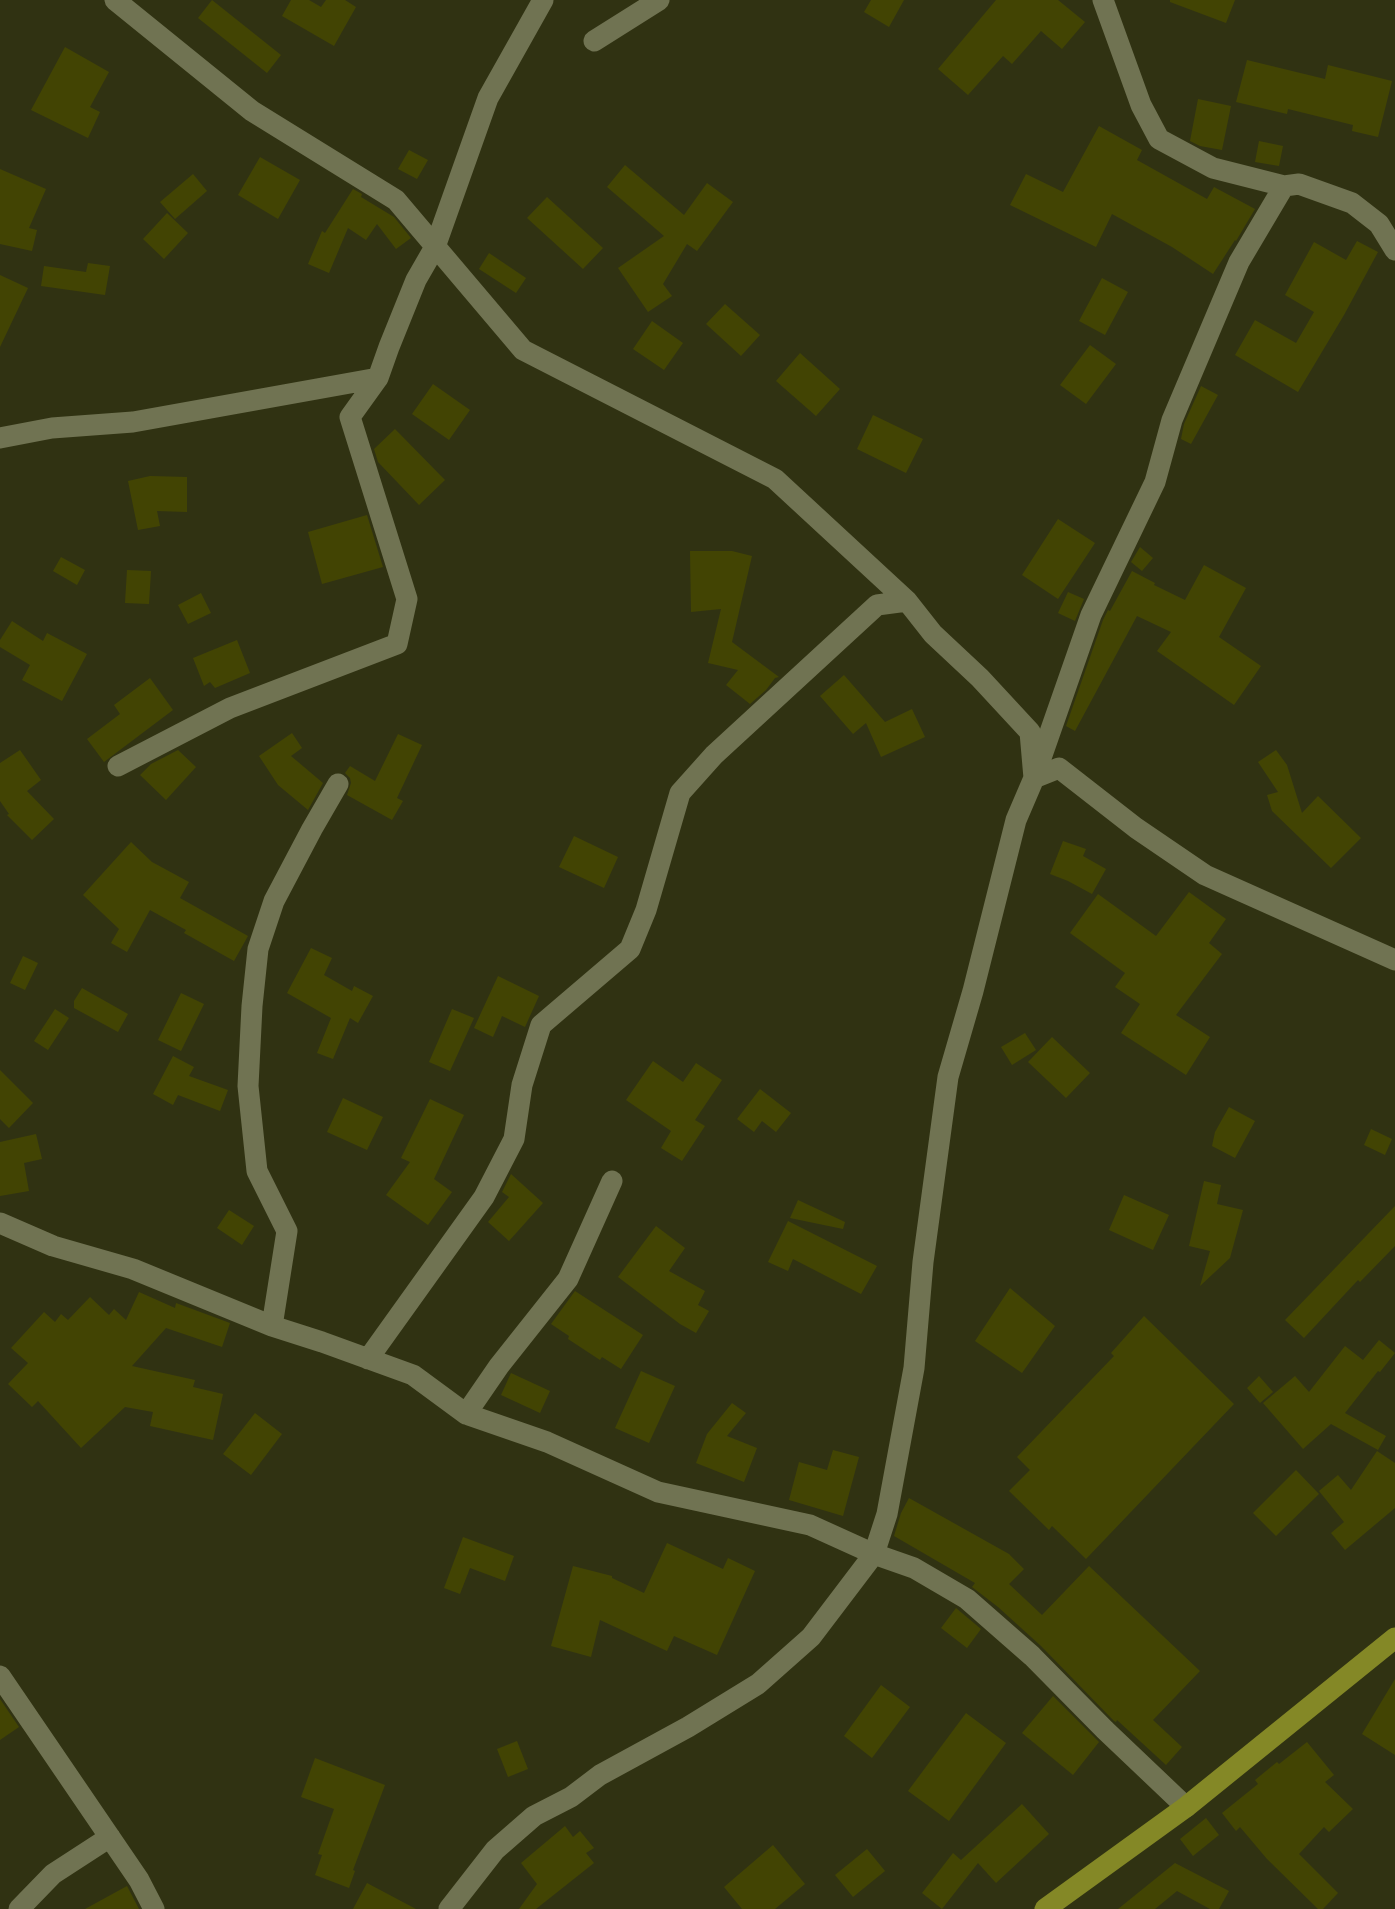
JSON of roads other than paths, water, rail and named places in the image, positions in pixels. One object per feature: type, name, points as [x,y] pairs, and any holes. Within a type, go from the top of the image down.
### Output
[{"type":"main road","points":[[1045,1909],[1186,1807],[1395,1638]]},
{"type":"street","points":[[116,0],[252,111],[396,200],[523,351],[775,479],[907,600],[933,634],[980,678],[1030,732],[1034,778]]},
{"type":"street","points":[[118,766],[230,708],[397,644],[407,599],[351,417],[378,378],[416,280],[435,247],[488,98],[542,0]]},
{"type":"street","points":[[594,41],[659,0]]},
{"type":"street","points":[[1103,0],[1141,105],[1158,139],[1213,168],[1284,186],[1299,184],[1352,203],[1379,224],[1395,250]]},
{"type":"street","points":[[449,1909],[495,1850],[534,1816],[571,1797],[600,1775],[688,1727],[758,1684],[811,1637],[874,1554],[887,1514],[914,1368],[923,1262],[948,1077],[973,991],[1016,820],[1034,778],[1091,615],[1155,482],[1178,408],[1239,262],[1284,186]]},
{"type":"street","points":[[0,438],[52,429],[133,422],[378,378]]},
{"type":"street","points":[[368,1359],[484,1197],[514,1139],[522,1085],[541,1025],[630,950],[646,910],[680,793],[714,755],[877,605],[907,600]]},
{"type":"street","points":[[1034,778],[1059,768],[1136,828],[1205,875],[1395,960]]},
{"type":"street","points":[[272,1326],[287,1231],[257,1171],[248,1086],[258,949],[274,901],[338,784]]},
{"type":"street","points":[[466,1414],[499,1366],[568,1279],[612,1181]]},
{"type":"street","points":[[0,1223],[52,1246],[133,1269],[272,1326],[413,1375],[466,1414],[547,1442],[658,1492],[810,1525],[874,1554],[914,1568],[967,1599],[1032,1656],[1186,1807]]},
{"type":"street","points":[[0,1676],[139,1880],[154,1909]]},
{"type":"street","points":[[19,1909],[52,1874],[110,1837]]}]
